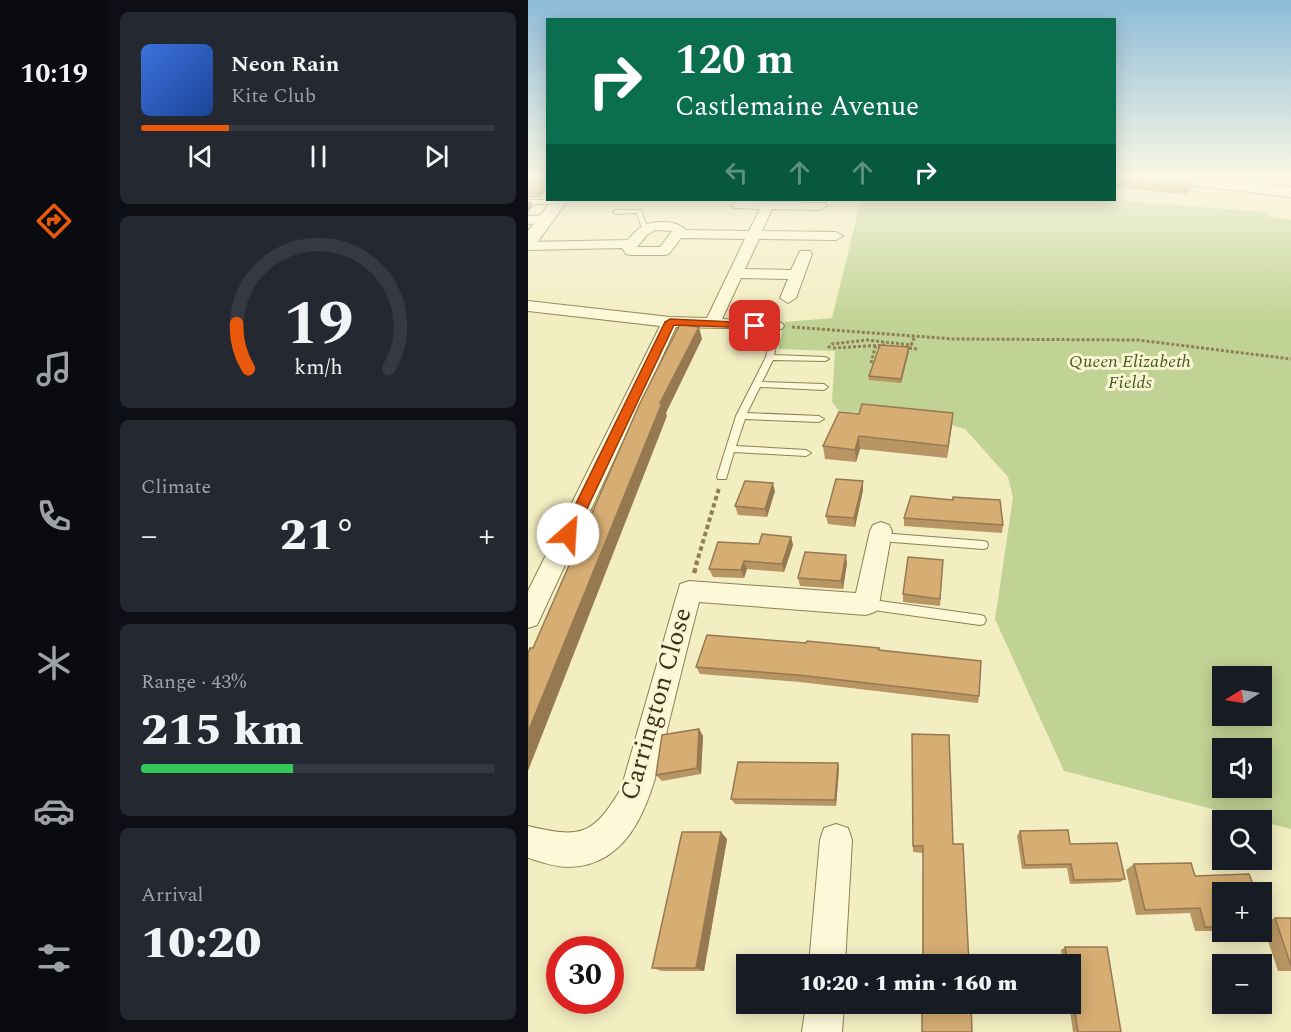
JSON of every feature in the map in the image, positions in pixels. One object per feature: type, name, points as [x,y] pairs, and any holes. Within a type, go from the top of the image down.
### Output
[{"type":"street","points":[[528,244],[542,224]]},
{"type":"street","points":[[712,324],[759,224]]},
{"type":"street","points":[[649,227],[677,228],[679,230],[664,251],[631,251],[629,249],[632,244],[644,229],[649,227]]},
{"type":"street","points":[[677,234],[836,236]]},
{"type":"street","points":[[528,244],[632,244]]},
{"type":"street","points":[[788,298],[805,254]]},
{"type":"street","points":[[736,273],[797,275]]},
{"type":"street","points":[[528,306],[670,322],[776,326]]},
{"type":"street","points":[[528,617],[670,322]]},
{"type":"street","points":[[866,604],[880,534]]},
{"type":"street","name":"Carrington Close","points":[[528,842],[568,850],[584,848],[602,839],[618,826],[635,796],[688,591],[866,604]]},
{"type":"street","points":[[828,954],[836,840]]},
{"type":"street","points":[[822,1032],[824,1014]]},
{"type":"lane","points":[[643,224],[649,227]]},
{"type":"lane","points":[[722,477],[741,416],[770,357],[776,326]]},
{"type":"lane","points":[[770,357],[825,359]]},
{"type":"lane","points":[[756,384],[824,387]]},
{"type":"lane","points":[[741,416],[819,419]]},
{"type":"lane","points":[[731,449],[806,453]]},
{"type":"lane","points":[[880,534],[983,545]]},
{"type":"lane","points":[[866,604],[980,620]]},
{"type":"path","points":[[776,326],[915,336],[1138,340],[1291,359]]},
{"type":"path","points":[[915,336],[911,345],[867,340],[832,344],[826,348],[876,344],[918,349]]},
{"type":"path","points":[[871,363],[876,344]]},
{"type":"path","points":[[688,591],[722,477]]},
{"type":"green space","name":"Queen Elizabeth Fields","points":[[855,224],[1291,224],[1291,829],[1272,824],[1272,810],[1217,810],[1064,771],[995,619],[1013,498],[1008,477],[965,429],[930,419],[839,411],[832,402],[835,351],[778,349],[785,322],[832,318]]},
{"type":"building","points":[[680,324],[699,327],[660,403],[662,403],[528,732],[528,653],[530,648],[533,648],[640,403]]},
{"type":"building","points":[[880,345],[909,347],[901,379],[869,376]]},
{"type":"building","points":[[862,404],[953,413],[948,446],[859,436],[855,450],[823,446],[839,412],[859,414]]},
{"type":"building","points":[[836,479],[863,481],[854,518],[826,516]]},
{"type":"building","points":[[745,481],[773,483],[765,509],[735,506]]},
{"type":"building","points":[[911,496],[953,500],[953,497],[1000,500],[1003,525],[904,518]]},
{"type":"building","points":[[762,534],[791,537],[782,564],[744,561],[741,570],[709,569],[718,542],[759,544]]},
{"type":"building","points":[[805,552],[846,555],[841,581],[798,578]]},
{"type":"building","points":[[908,557],[943,560],[940,599],[903,594]]},
{"type":"building","points":[[707,635],[806,643],[807,641],[981,661],[979,696],[798,675],[696,667]]},
{"type":"building","points":[[699,729],[697,768],[656,775],[662,735]]},
{"type":"building","points":[[912,734],[949,735],[953,844],[963,844],[968,954],[923,954],[923,846],[913,846]]},
{"type":"building","points":[[738,762],[838,763],[835,800],[731,799]]},
{"type":"building","points":[[1068,830],[1070,844],[1117,843],[1125,879],[1074,880],[1071,864],[1025,865],[1020,831]]},
{"type":"building","points":[[682,832],[721,832],[696,968],[652,968]]},
{"type":"building","points":[[1191,863],[1195,876],[1249,874],[1252,882],[1212,882],[1212,927],[1205,927],[1200,908],[1145,910],[1134,864]]},
{"type":"building","points":[[1275,918],[1291,918],[1291,966]]},
{"type":"building","points":[[1065,947],[1107,947],[1121,1032],[1078,1032],[1075,1014],[1081,1014],[1081,954],[1066,954]]},
{"type":"building","points":[[922,1014],[971,1014],[972,1032],[922,1032]]},
{"type":"route","points":[[568,534],[670,322],[755,326]]}]
